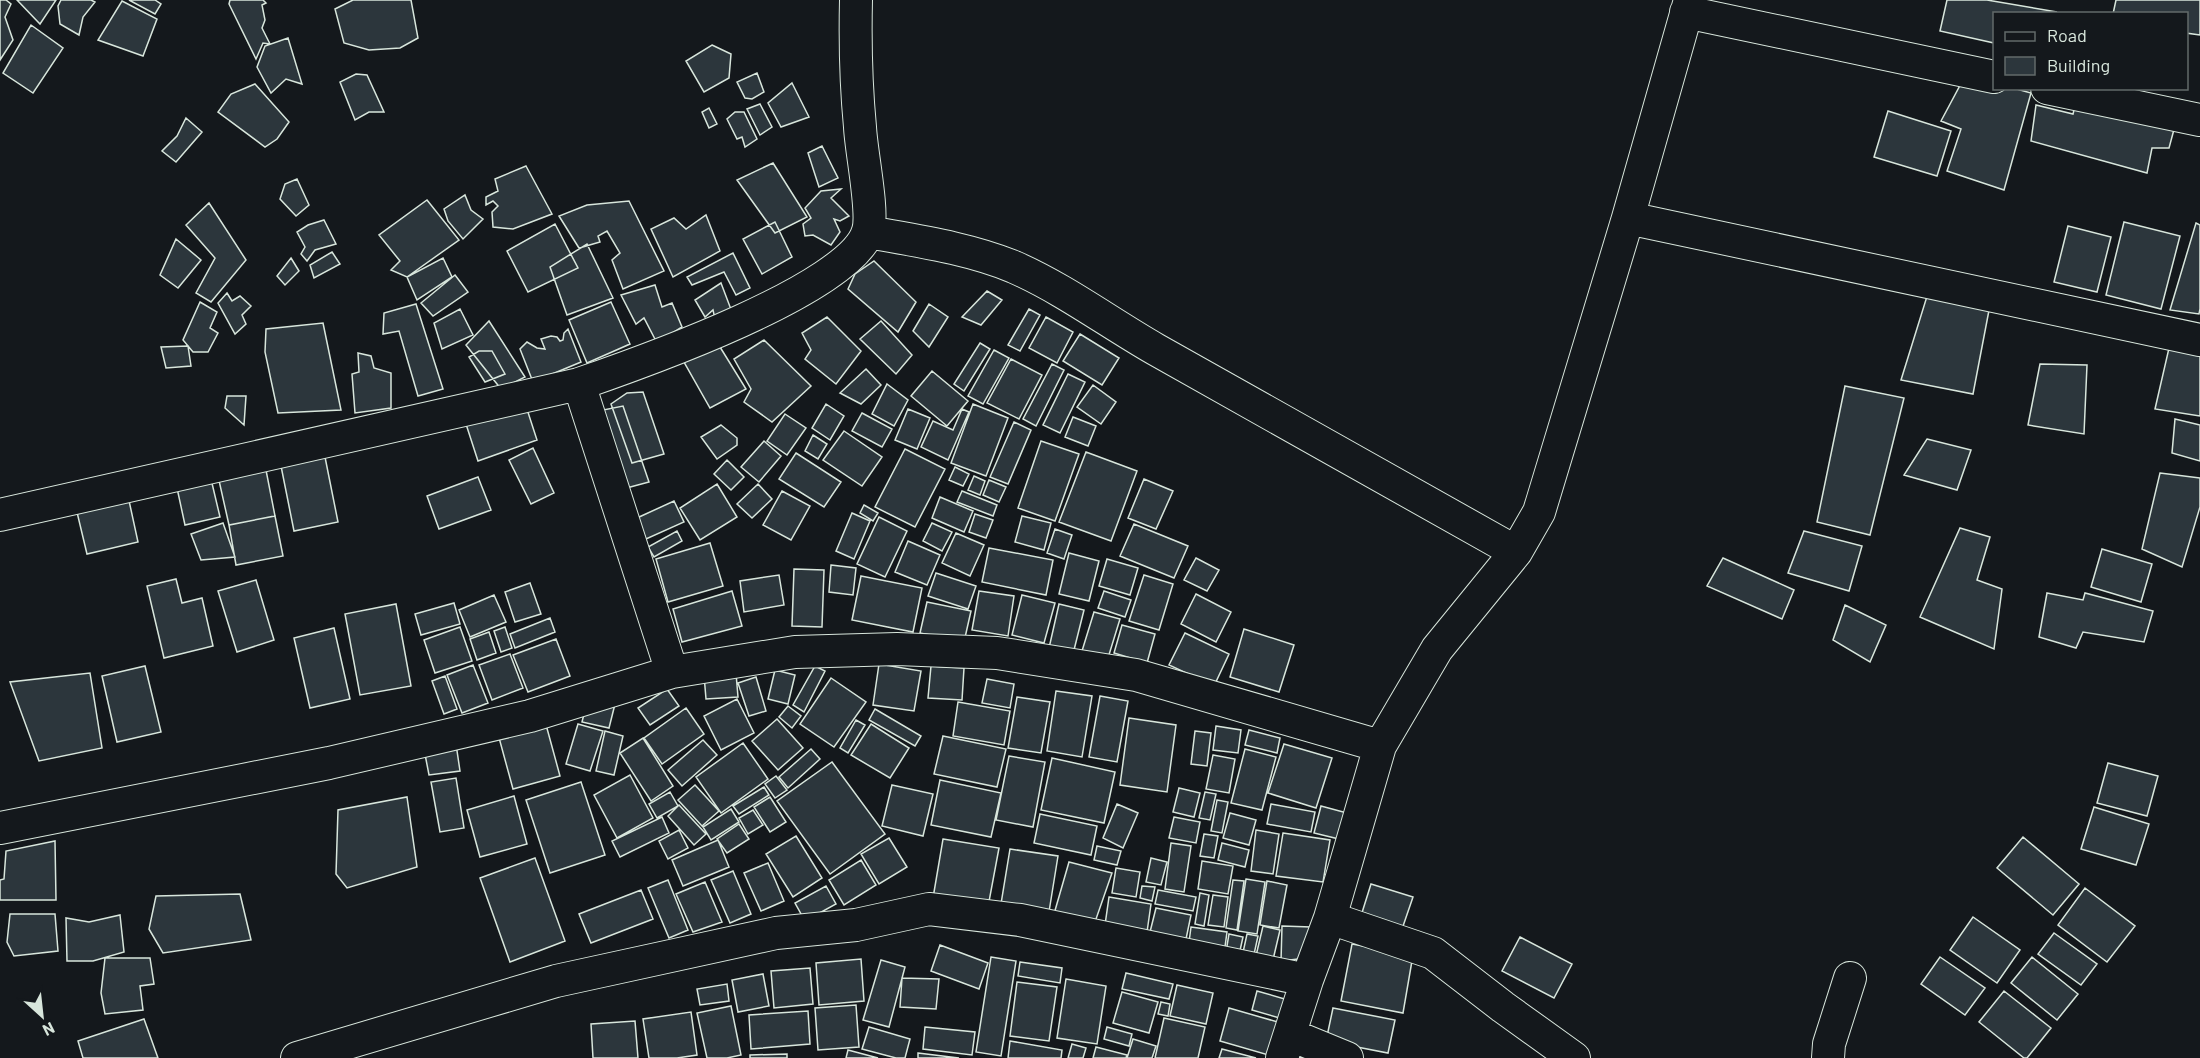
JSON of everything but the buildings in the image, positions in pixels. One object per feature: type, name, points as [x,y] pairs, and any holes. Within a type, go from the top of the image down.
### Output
[{"type":"street","points":[[0,515],[579,384],[667,353],[730,326],[809,287],[840,266],[857,249],[868,232],[869,211],[860,127],[856,0]]},
{"type":"street","points":[[1347,1058],[1287,1046],[1307,980],[1330,918],[1380,746],[1437,649],[1516,552],[1539,512],[1628,218],[1688,6],[1993,77]]},
{"type":"street","points":[[2057,90],[2200,120]]},
{"type":"street","points":[[1628,218],[2200,340]]},
{"type":"street","points":[[868,232],[944,246],[978,255],[1049,284],[1119,328],[1516,552]]},
{"type":"street","points":[[579,384],[672,672]]},
{"type":"street","points":[[0,828],[329,763],[530,716],[672,672],[795,652],[897,649],[997,653],[1136,675],[1380,746]]},
{"type":"street","points":[[297,1058],[556,981],[776,933],[856,925],[929,909],[1020,920],[1307,980]]},
{"type":"street","points":[[1330,918],[1433,953],[1494,1001],[1574,1058]]},
{"type":"street","points":[[1828,1058],[1829,1044],[1850,978]]}]
